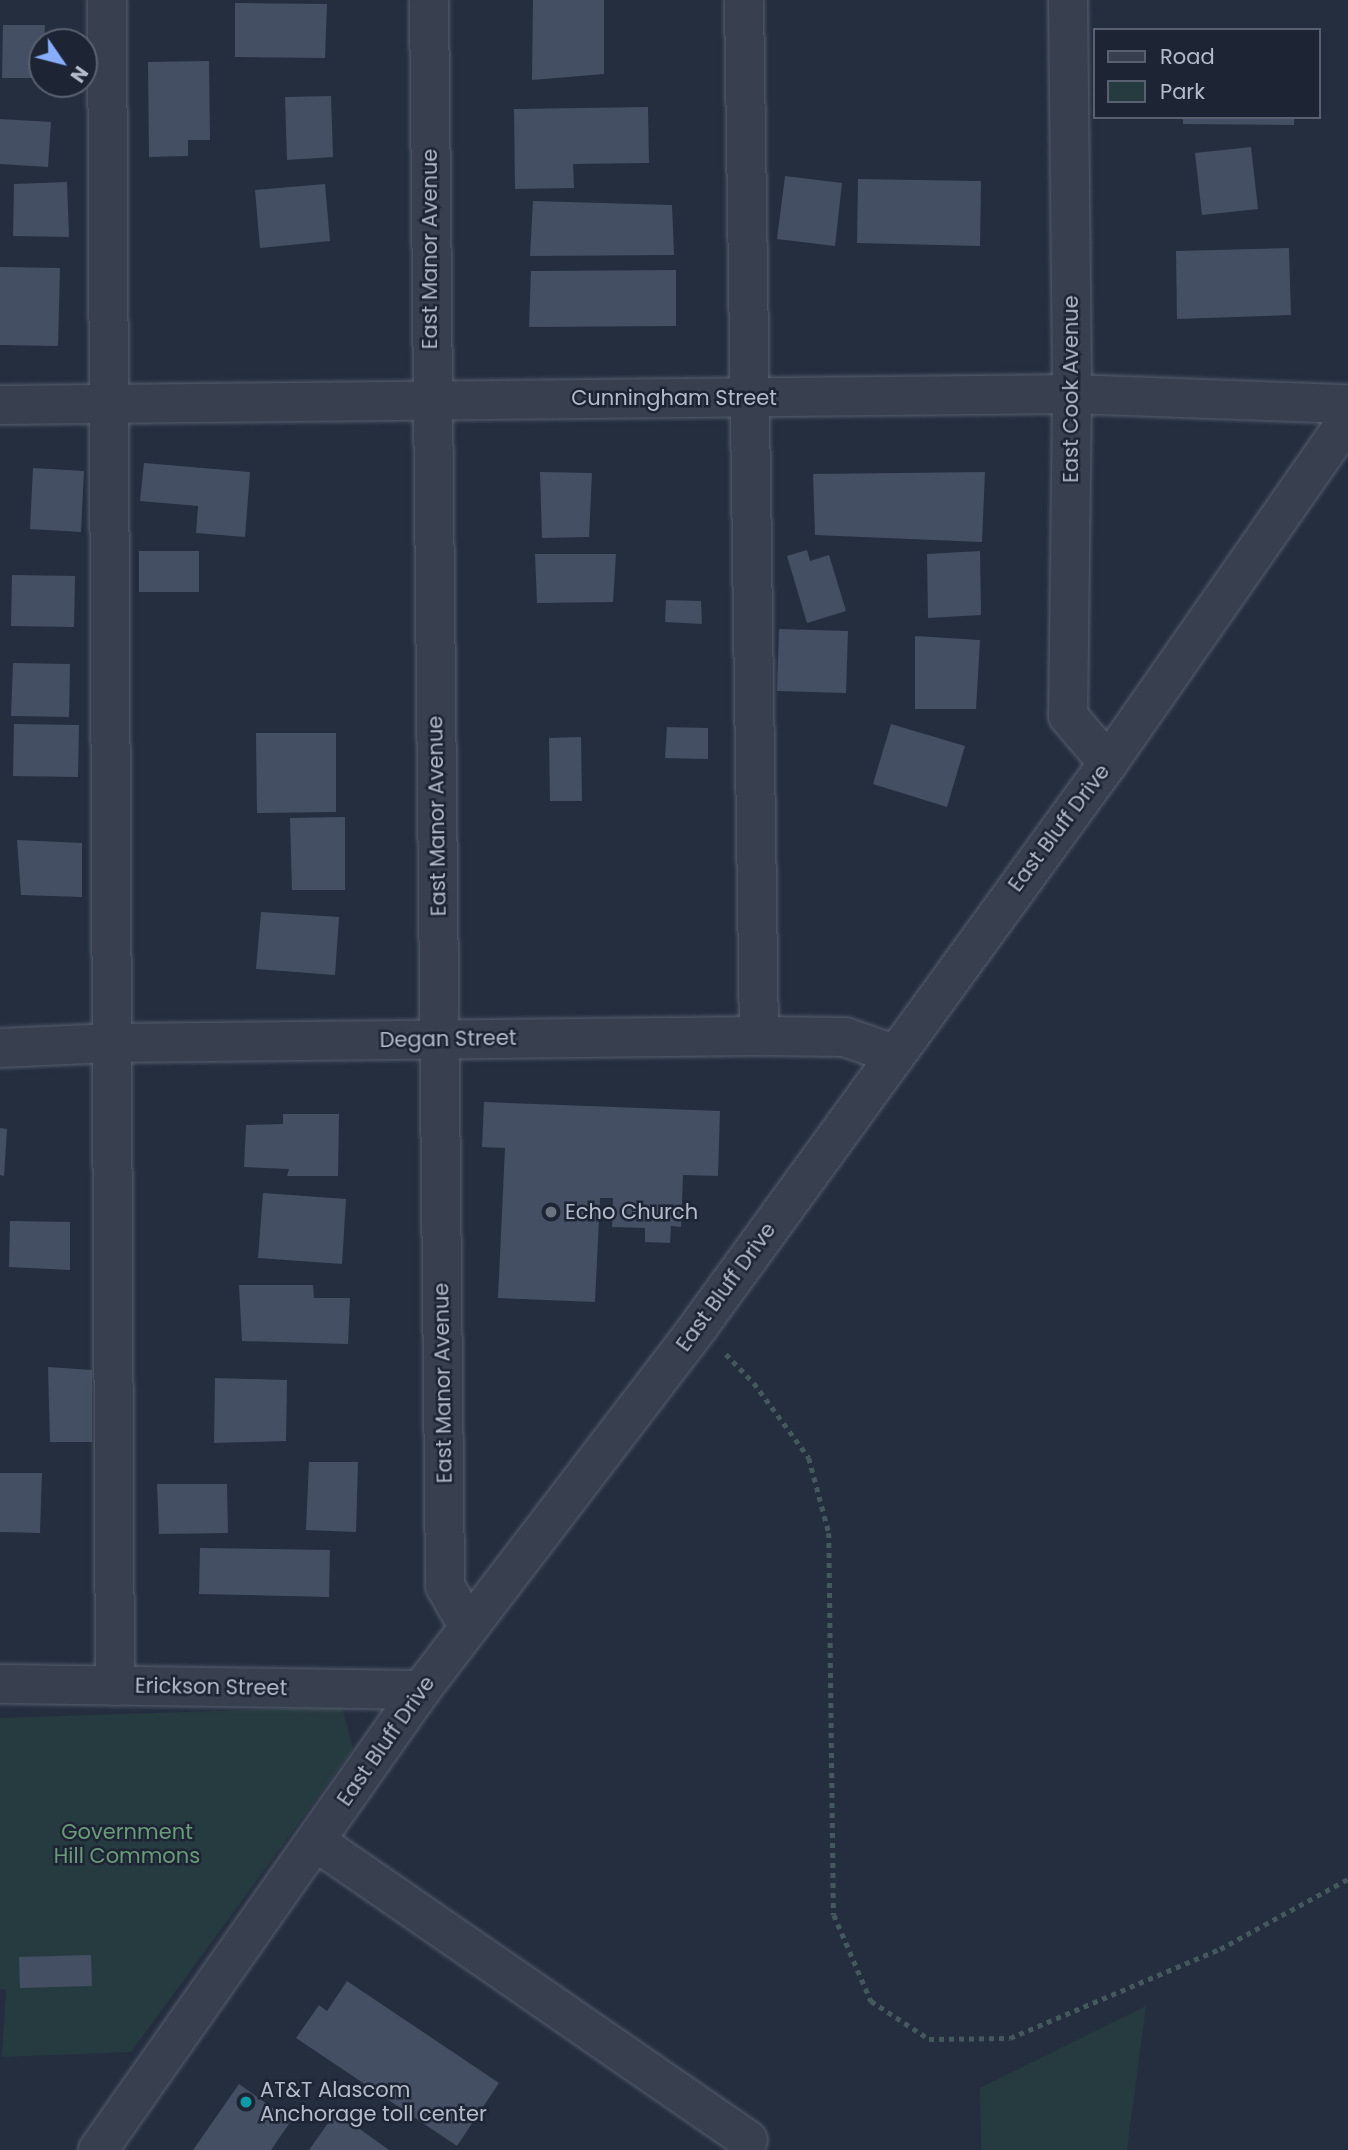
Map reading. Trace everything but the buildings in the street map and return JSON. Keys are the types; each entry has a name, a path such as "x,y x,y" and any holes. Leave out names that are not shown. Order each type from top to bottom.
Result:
{"street":[{"path":"107,0 115,1686"},
{"name":"East Manor Avenue","path":"429,0 445,1586 468,1626"},
{"path":"744,0 760,1036"},
{"name":"East Cook Avenue","path":"1068,0 1072,394 1068,716 1108,764"},
{"name":"Cunningham Street","path":"0,405 1072,394 1348,404"},
{"name":"East Bluff Drive","path":"98,2150 421,1690 699,1326 893,1054 1108,764 1348,419"},
{"name":"Degan Street","path":"0,1048 112,1043 760,1036 845,1037 893,1054"},
{"name":"Erickson Street","path":"0,1684 421,1690"},
{"path":"315,1841 748,2140"}],"path":[{"path":"699,1326 754,1383 808,1458 829,1533 834,1915 871,2001 929,2039 1010,2038 1220,1949 1348,1879"}],"green space":[{"name":"Government Hill Commons","path":"342,1707 353,1749 131,2052 2,2057 6,1990 0,1989 0,1718"},
{"path":"1146,2006 1127,2150 981,2150 980,2088"}],"place":[{"name":"Echo Church","path":"551,1212"},
{"name":"AT&T Alascom Anchorage toll center","path":"246,2102"}]}
